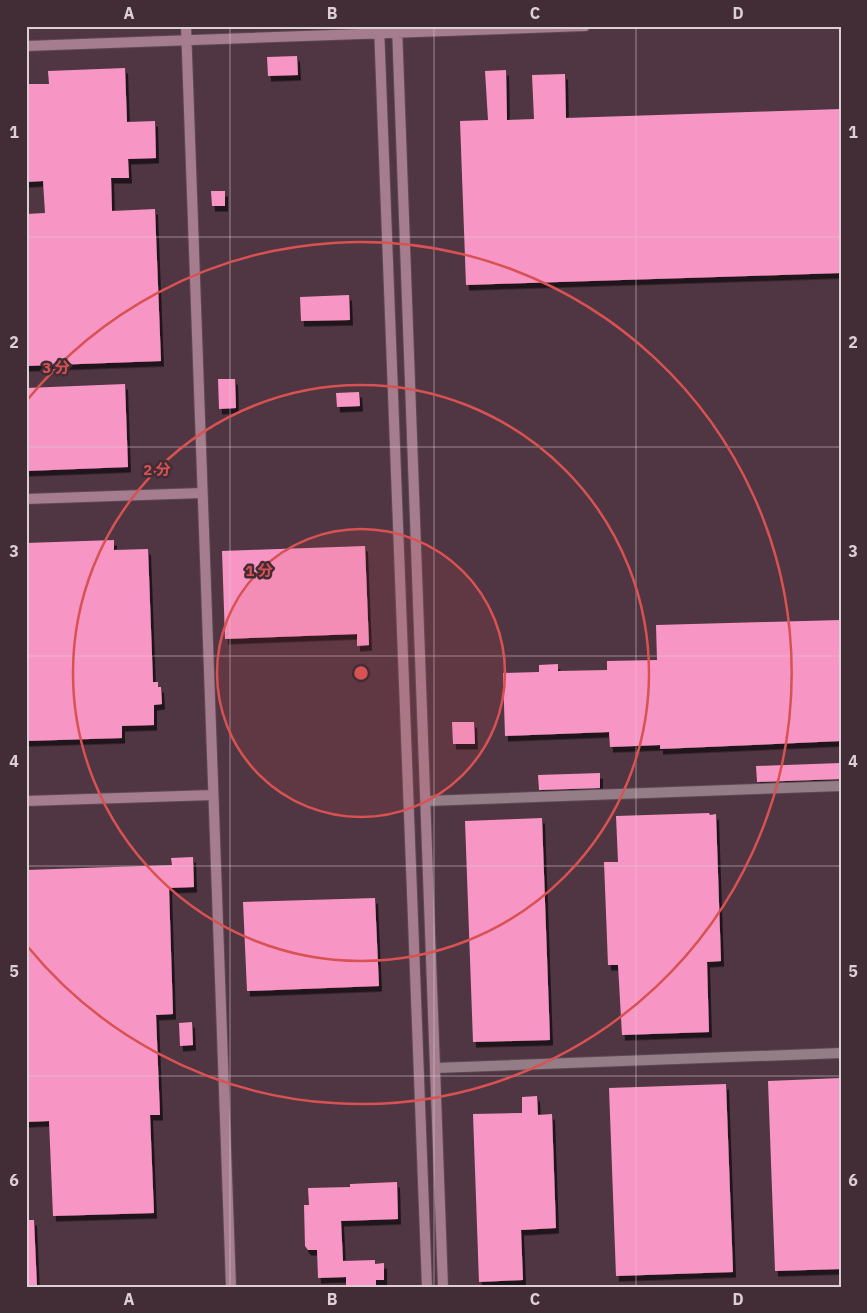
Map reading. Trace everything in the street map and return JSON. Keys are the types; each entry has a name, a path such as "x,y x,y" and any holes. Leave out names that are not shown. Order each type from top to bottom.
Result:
{"street":[{"path":"186,26 231,1287"},
{"path":"26,46 187,42 379,30 585,26"},
{"path":"379,30 427,1287"},
{"path":"397,30 443,1287"},
{"path":"26,499 202,493"},
{"path":"408,802 841,786"},
{"path":"26,801 213,795"},
{"path":"419,1068 841,1053"}],"shaded area":[{"path":"26,26 841,26 841,1287 26,1287"}],"building":[{"path":"297,56 298,75 268,76 267,57"},
{"path":"125,68 127,122 155,121 156,158 128,159 129,178 111,178 112,211 155,209 161,361 26,366 26,214 45,213 43,181 26,182 26,84 49,84 48,71"},
{"path":"506,70 507,120 534,119 532,75 565,74 566,118 841,109 841,273 466,285 460,121 488,120 485,71"},
{"path":"211,191 225,191 225,206 212,206"},
{"path":"349,295 350,320 301,321 300,297"},
{"path":"218,379 235,379 236,408 219,409"},
{"path":"125,384 128,467 26,471 26,388"},
{"path":"359,392 360,406 337,407 336,393"},
{"path":"114,540 114,550 148,549 153,682 158,682 158,687 161,687 162,704 154,705 154,725 122,726 122,738 26,741 26,543"},
{"path":"365,546 369,645 357,646 357,634 225,639 222,551"},
{"path":"841,620 841,741 660,749 660,745 610,747 609,732 505,736 503,673 539,672 539,665 558,664 558,671 607,670 607,661 657,660 656,625"},
{"path":"452,722 474,722 475,744 453,744"},
{"path":"841,763 841,779 757,782 756,766"},
{"path":"600,773 600,788 539,790 538,775"},
{"path":"709,813 710,815 716,814 721,961 707,962 709,1032 622,1035 618,965 608,965 604,862 618,862 616,816"},
{"path":"542,818 550,1040 473,1042 465,821"},
{"path":"193,857 194,887 169,888 173,1014 156,1015 160,1115 150,1115 154,1213 53,1216 49,1121 26,1122 26,870 172,865 171,858"},
{"path":"375,898 379,986 247,991 243,902"},
{"path":"192,1022 193,1045 180,1046 179,1023"},
{"path":"841,1078 841,1269 775,1271 768,1081"},
{"path":"726,1084 733,1272 616,1276 609,1088"},
{"path":"537,1096 538,1115 552,1114 556,1228 521,1230 523,1280 479,1282 473,1114 522,1113 522,1097"},
{"path":"397,1182 398,1219 341,1221 343,1261 375,1260 375,1264 384,1263 384,1280 376,1280 376,1285 346,1286 346,1277 318,1278 317,1250 308,1250 305,1246 304,1205 309,1205 308,1188 350,1187 350,1184"},
{"path":"26,1220 34,1220 37,1287 26,1287"}]}
